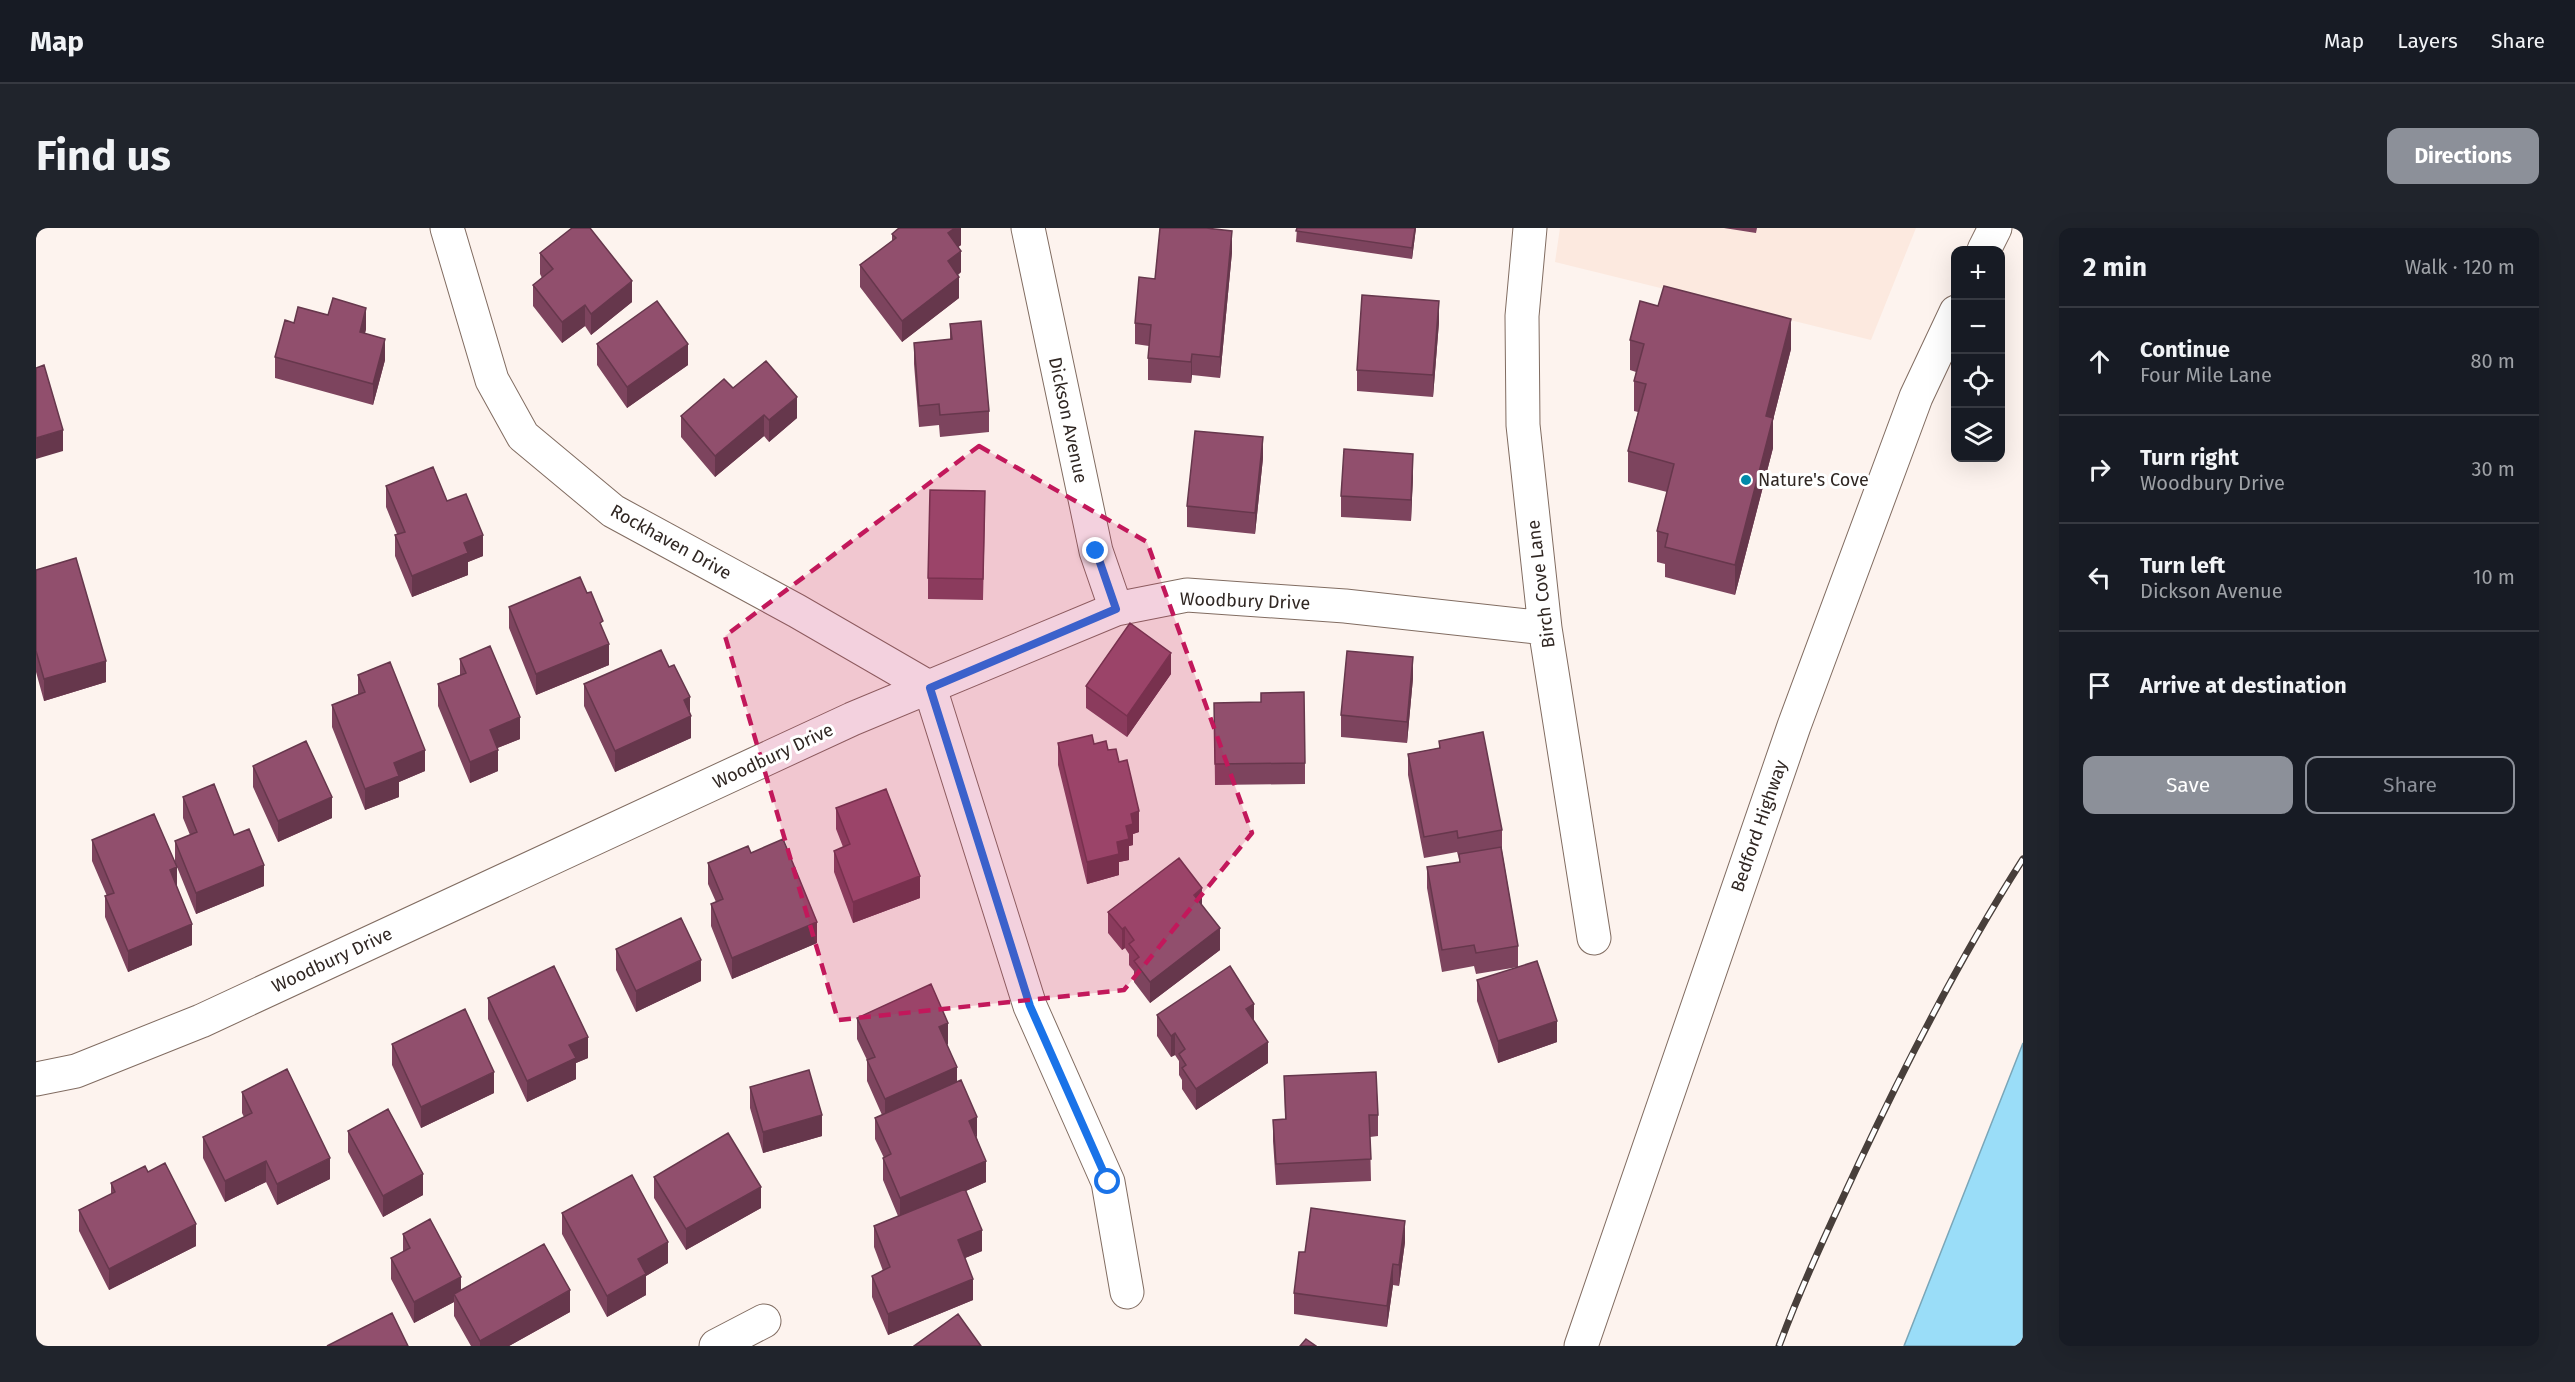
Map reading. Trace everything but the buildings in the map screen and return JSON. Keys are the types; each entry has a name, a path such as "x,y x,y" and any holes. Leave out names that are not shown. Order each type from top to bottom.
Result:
{"street":[{"name":"Rockhaven Drive","path":"447,228 492,380 523,436 613,511 797,611 930,688"},
{"name":"Dickson Avenue","path":"1028,228 1096,551 1116,609"},
{"name":"Birch Cove Lane","path":"1530,228 1522,316 1523,425 1545,628 1594,938"},
{"path":"1986,246 1995,228"},
{"name":"Bedford Highway","path":"1581,1346 1794,726 1916,397 1951,323"},
{"name":"Woodbury Drive","path":"36,1079 76,1071 201,1021 841,724 1116,609 1187,595 1345,606 1545,628"},
{"path":"930,688 1030,1006 1108,1182 1127,1292"},
{"path":"716,1346 764,1322"}],"highlighted area":[{"path":"979,446 1147,542 1252,833 1124,990 838,1020 725,636"}],"shaded area":[{"path":"1560,228 1916,228 1871,340 1555,262"}],"water":[{"path":"2023,1043 2023,1346 1904,1346"}],"railway":[{"path":"1779,1346 1817,1254 1897,1085 1957,970 2023,859"}],"place":[{"name":"Nature's Cove","path":"1746,480"}],"route":[{"path":"1096,551 1116,609 930,688 1030,1006 1108,1182"}]}
